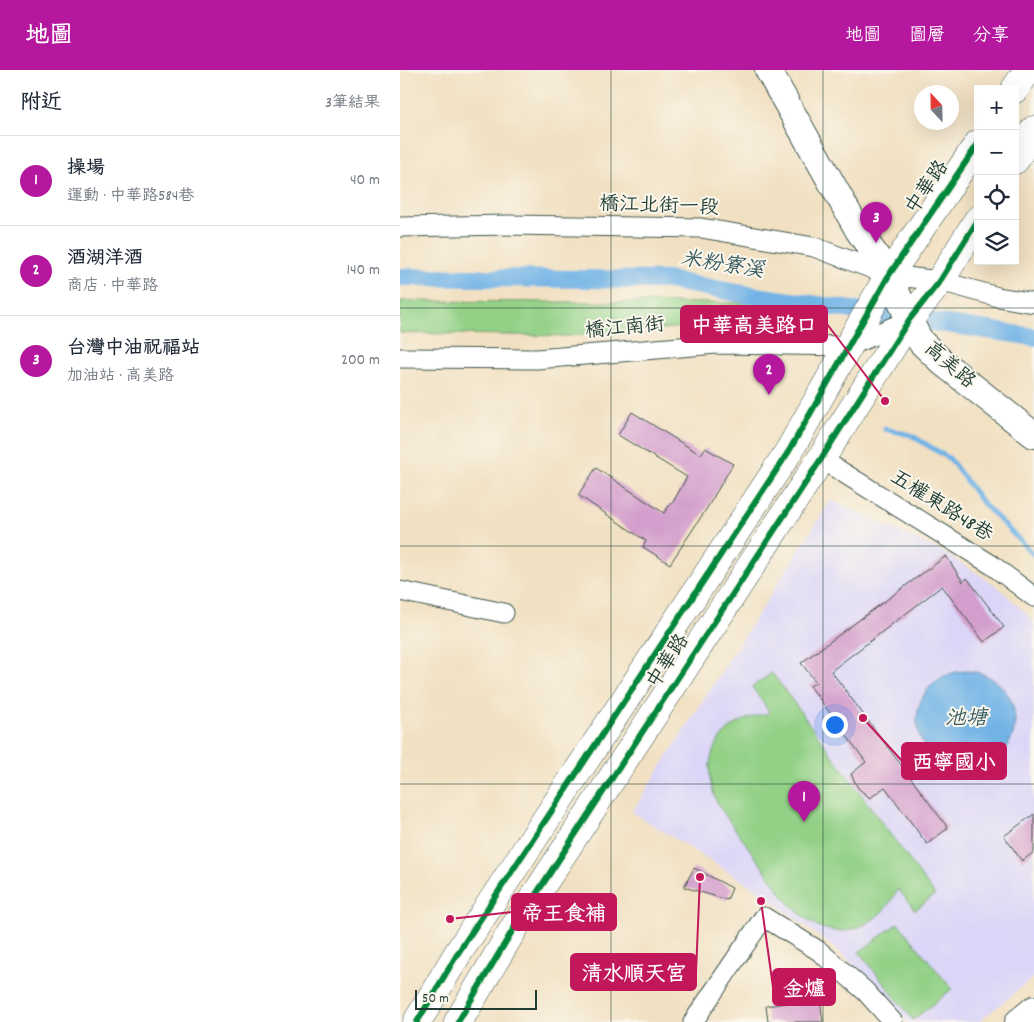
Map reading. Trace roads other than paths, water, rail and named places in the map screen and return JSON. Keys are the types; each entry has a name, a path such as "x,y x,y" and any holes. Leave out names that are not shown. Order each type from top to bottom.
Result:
{"main road":[{"path":"1018,85 1028,70"},
{"path":"1019,154 1034,130"},
{"name":"中華路","path":"417,1022 458,953 789,451 890,278 974,150"},
{"path":"940,281 974,226"},
{"name":"中華路","path":"458,1022 514,928 821,459 915,331 940,281"}],"street":[{"name":"高美路","path":"768,70 858,230 890,278 915,331 943,363 1034,435"},
{"name":"橋江北街一段","path":"400,227 510,225 701,228 814,247 890,278 940,281 998,297 1034,303"},
{"name":"橋江南街","path":"400,358 537,359 716,344 849,346 915,331"},
{"name":"五權東路48巷","path":"821,459 992,565 1034,597"},
{"path":"400,591 504,613"},
{"path":"692,1022 764,917 819,951 865,991 893,1022"},
{"path":"1018,1022 1034,1009"}],"water":[{"name":"池塘","path":"966,671 985,674 1001,685 1012,701 1015,720 1012,739 1001,755 985,766 966,769 947,766 931,755 920,739 917,720 920,701 931,685 947,674"}],"waterway":[{"name":"米粉寮溪","path":"400,277 668,280 737,293 1034,337"},
{"path":"885,429 911,435 950,459 981,501 1034,555"}],"place":[{"name":"台灣中油祝福站","path":"876,243"},
{"name":"酒湖洋酒","path":"769,395"},
{"name":"中華高美路口","path":"885,401"},
{"name":"西寧國小","path":"863,718"},
{"name":"操場","path":"804,822"},
{"name":"清水順天宮","path":"700,877"},
{"name":"金爐","path":"761,901"},
{"name":"帝王食補","path":"450,919"}]}
